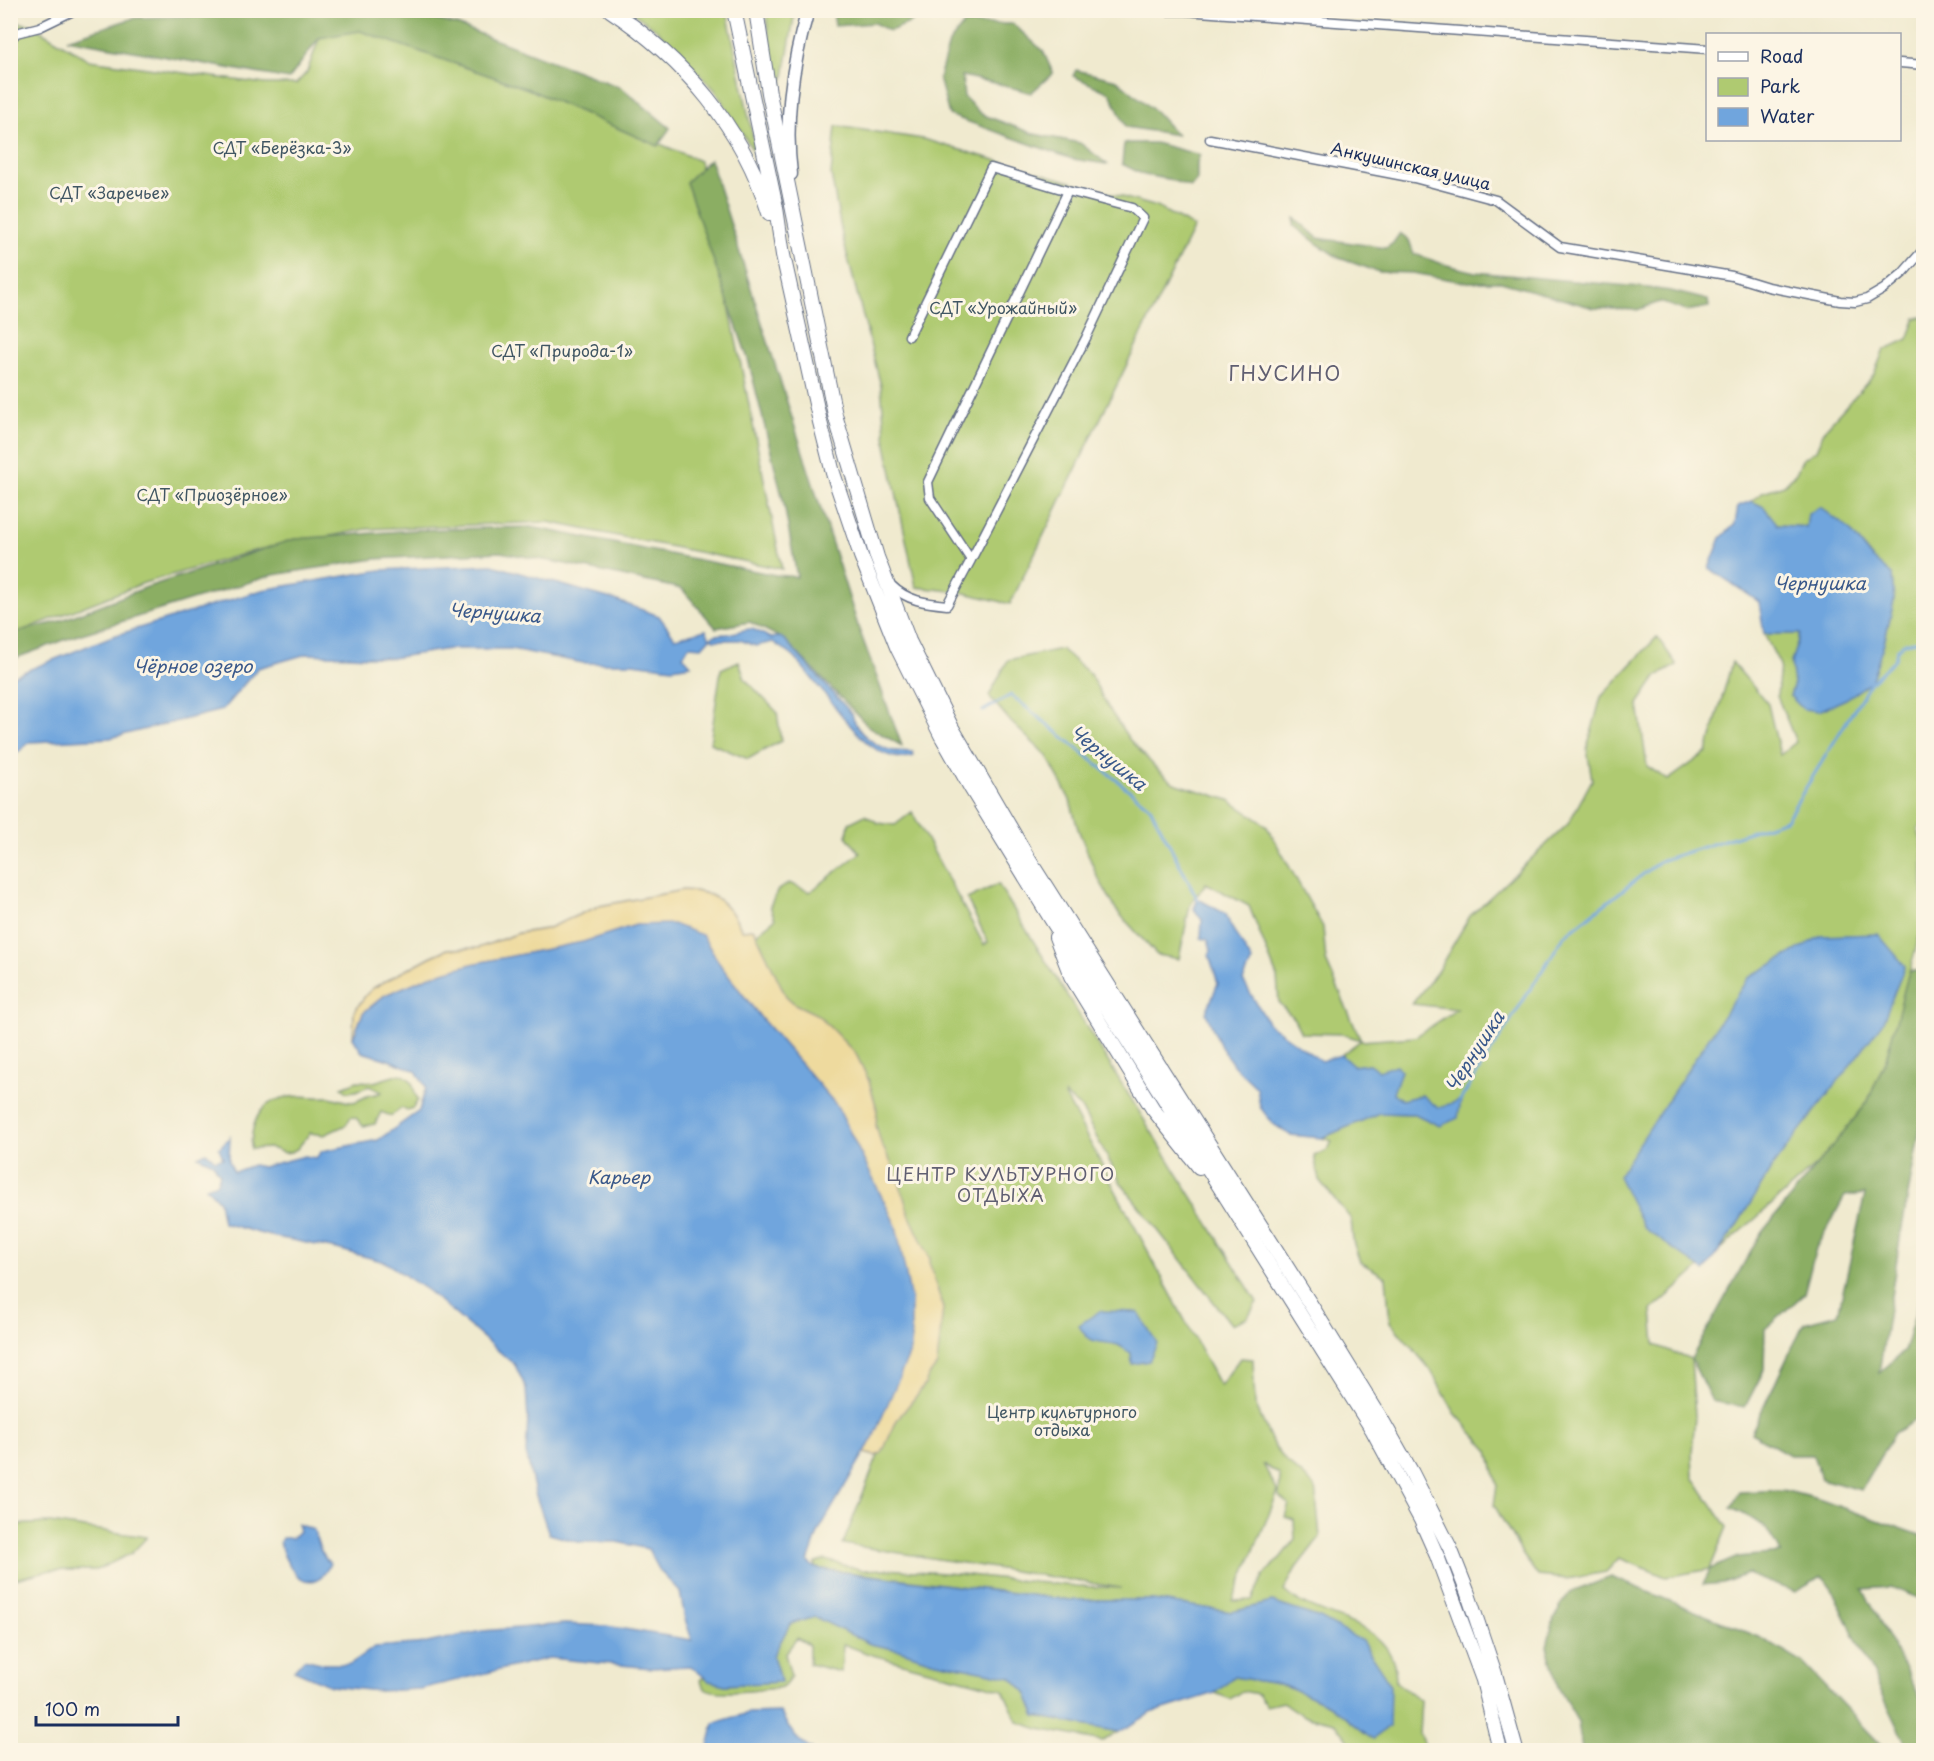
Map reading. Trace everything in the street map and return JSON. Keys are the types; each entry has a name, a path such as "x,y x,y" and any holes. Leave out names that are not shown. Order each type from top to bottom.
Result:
{"highway":[{"path":"610,10 651,39 672,58 694,80 724,120 745,155 762,192 783,255"},
{"path":"734,10 776,208 783,255 833,473 882,612 941,735 1040,900 1372,1429 1437,1556 1483,1680 1500,1750"},
{"path":"756,10 769,93 835,415 886,581 909,641 983,782 1060,909 1377,1412 1433,1512 1450,1548 1478,1623 1516,1750"}],"main road":[{"path":"801,250 788,130 792,78 808,10"}],"street":[{"path":"10,41 16,33 40,27 75,10"},
{"path":"973,10 1185,11 1706,49"},
{"path":"1901,63 1923,65"},
{"name":"Анкушинская улица","path":"1210,139 1424,180 1496,200 1560,247 1732,276 1768,287 1855,302 1884,289 1903,273 1923,249"},
{"path":"886,581 906,597 922,602 947,605 1086,338 1143,218 1132,208 991,168 909,336"},
{"path":"971,560 930,498 928,482 1068,191"}],"green space":[{"path":"833,10 917,11 912,22 890,31 874,23 835,26"},
{"path":"258,11 402,11 457,25 622,88 670,128 658,146 528,89 360,31 319,38 289,79 67,39 134,18 241,14"},
{"path":"329,11 483,68 700,161 782,569 548,522 367,529 253,551 144,583 11,635 11,21 31,25 89,60 265,84 296,84 307,72"},
{"path":"630,11 727,11 757,157 715,90 656,29"},
{"path":"766,11 795,11 778,113"},
{"path":"964,24 1013,24 1043,51 1053,73 1031,93 962,76 964,97 981,114 1034,134 1080,143 1107,164 1072,159 949,115 939,78 949,43"},
{"path":"1076,70 1117,80 1156,112 1177,135 1126,127 1110,93 1073,76"},
{"name":"СДТ «Урожайный»","path":"836,126 923,139 1157,207 1194,227 1010,604 960,592 916,587 886,445 881,386 842,235 831,174"},
{"path":"1124,143 1155,143 1200,155 1197,162 1197,180 1191,187 1168,179 1144,175 1122,164"},
{"path":"710,159 859,629 902,746 869,727 785,640 750,622 716,628 682,589 500,552 375,559 273,575 75,636 11,660 11,633 57,622 147,587 294,539 415,530 531,527 776,575 797,577 784,504 748,359 686,182"},
{"path":"1295,218 1318,238 1386,248 1400,233 1409,240 1414,254 1475,272 1671,291 1708,300 1709,307 1686,311 1660,302 1637,310 1594,308 1501,282 1464,282 1413,273 1379,272 1339,258 1294,226"},
{"path":"1923,317 1924,822 1918,829 1923,849 1923,922 1886,1059 1867,1103 1823,1159 1652,1310 1655,1345 1691,1359 1695,1416 1693,1477 1727,1527 1710,1569 1666,1577 1619,1558 1606,1572 1568,1579 1538,1576 1523,1555 1494,1505 1497,1485 1489,1451 1455,1413 1430,1369 1390,1322 1386,1277 1360,1262 1353,1241 1351,1219 1319,1180 1314,1156 1328,1150 1332,1141 1322,1138 1380,1113 1415,1114 1440,1126 1461,1100 1438,1108 1422,1095 1402,1100 1392,1093 1401,1071 1379,1071 1369,1064 1353,1066 1341,1055 1361,1040 1415,1037 1457,1009 1412,1004 1437,972 1470,916 1568,824 1592,780 1587,748 1601,697 1657,637 1677,665 1657,676 1638,704 1647,766 1668,780 1707,752 1732,662 1768,704 1780,755 1796,742 1777,696 1780,665 1764,634 1800,634 1791,662 1794,684 1790,696 1884,643 1894,601 1892,575 1873,559 1849,529 1777,525 1764,507 1751,501 1763,492 1784,485 1796,473 1802,460 1816,450 1825,429 1873,376 1884,350 1908,339 1916,318"},
{"path":"1061,649 1090,674 1129,739 1159,771 1174,783 1229,800 1266,825 1323,927 1326,961 1360,1040 1342,1034 1301,1033 1294,1019 1279,1003 1277,977 1249,906 1206,883 1190,905 1179,959 1157,955 1117,911 1097,876 1078,829 1070,800 1047,756 1011,722 989,696 1008,660"},
{"path":"739,661 745,679 777,712 781,741 748,759 710,743 721,669"},
{"name":"Центр культурного отдыха","path":"912,812 984,945 988,942 967,899 998,884 1257,1302 1247,1318 1231,1324 1121,1183 1081,1108 1064,1094 1220,1386 1240,1358 1253,1359 1255,1404 1274,1446 1285,1460 1315,1486 1320,1537 1296,1568 1284,1591 1300,1602 1355,1624 1371,1633 1384,1645 1393,1661 1396,1682 1421,1701 1419,1733 1426,1750 1356,1750 1335,1723 1304,1716 1283,1702 1266,1706 1258,1694 1242,1691 1230,1699 1215,1693 1234,1677 1285,1685 1331,1706 1373,1739 1320,1618 1272,1602 1232,1612 1153,1600 1070,1600 815,1568 815,1563 825,1560 863,1570 885,1569 959,1574 1074,1586 1121,1588 843,1544 934,1324 745,943 775,919 770,906 778,890 789,883 810,892 860,853 847,837 849,823 865,815 878,823 895,825","holes":["1263,1464 1280,1475 1279,1496 1289,1504 1285,1517 1294,1520 1295,1539 1263,1576 1252,1600 1233,1601 1278,1492"]},
{"path":"1909,971 1923,971 1923,1113 1879,1373 1904,1351 1923,1287 1923,1420 1922,1416 1894,1433 1861,1490 1821,1479 1813,1455 1790,1455 1751,1433 1804,1323 1838,1314 1865,1194 1845,1196 1816,1248 1804,1294 1765,1329 1764,1370 1745,1407 1712,1401 1691,1359 1759,1236 1867,1103 1886,1059"},
{"path":"400,1074 409,1079 413,1085 418,1100 413,1108 406,1110 401,1108 391,1116 381,1112 375,1124 363,1126 356,1118 351,1117 346,1125 324,1135 310,1133 297,1149 291,1152 284,1153 271,1148 251,1149 255,1121 260,1112 277,1100 300,1096 329,1097 356,1102 382,1092 369,1086 347,1092 342,1087 357,1081 374,1082"},
{"path":"1783,1490 1818,1499 1923,1536 1923,1600 1891,1587 1863,1589 1923,1703 1923,1750 1910,1750 1830,1585 1822,1577 1795,1592 1747,1574 1723,1583 1703,1585 1710,1569 1738,1557 1781,1553 1772,1537 1761,1525 1731,1508 1740,1492"},
{"path":"50,1523 147,1537 132,1553 97,1570 51,1570 11,1580 11,1525"},
{"path":"1611,1577 1759,1637 1803,1663 1886,1750 1582,1750 1578,1722 1558,1687 1547,1646 1554,1618 1569,1593"},
{"path":"815,1617 870,1644 899,1650 932,1661 1011,1677 1026,1692 1036,1716 1119,1732 1103,1741 1039,1729 1018,1722 1003,1690 869,1654 843,1644 841,1672 809,1664 809,1645 797,1638 785,1654 791,1676 783,1687 720,1692 705,1688 700,1680 702,1678 725,1685 781,1681 773,1656 790,1624"}],"sand":[{"path":"683,890 712,896 726,905 742,930 754,929 786,996 795,1004 818,1015 856,1054 869,1081 877,1109 876,1126 881,1143 897,1175 909,1214 930,1259 943,1308 937,1365 925,1385 897,1420 882,1453 875,1456 864,1453 873,1438 901,1254 896,1226 837,1106 761,1018 721,966 702,935 636,925 583,942 472,964 433,975 385,995 363,1013 353,1038 354,1012 365,996 373,988 430,957 448,949 478,948 519,933 546,929 599,906"}],"water":[{"name":"Чернушка","path":"1751,501 1764,507 1778,525 1806,527 1808,514 1820,507 1849,529 1870,556 1892,575 1894,601 1884,643 1871,682 1846,699 1819,711 1803,709 1790,696 1794,684 1791,662 1800,634 1764,634 1759,602 1709,568 1721,538 1735,524 1738,506"},
{"name":"Чёрное озеро","path":"492,565 615,600 659,616 675,638 706,630 710,638 702,647 689,646 683,656 691,665 673,668 632,663 583,663 511,649 449,649 392,658 307,654 258,668 222,710 110,738 30,742 11,758 11,677 110,637 262,590 380,570"},
{"path":"749,629 770,638 780,637 852,714 862,733 874,743 887,749 913,752 914,756 900,758 875,749 854,730 796,659 773,642 756,646 740,640 710,638"},
{"path":"1198,899 1226,914 1230,925 1252,961 1243,981 1269,1024 1321,1061 1341,1055 1353,1066 1369,1064 1379,1071 1396,1065 1401,1071 1393,1093 1402,1100 1422,1095 1438,1108 1461,1100 1458,1118 1440,1126 1415,1114 1380,1113 1322,1138 1290,1135 1272,1123 1260,1107 1257,1088 1234,1066 1221,1047 1206,1013 1218,983 1209,955 1211,950 1208,940 1201,938 1202,920 1194,909"},
{"name":"Карьер","path":"673,924 702,935 721,966 761,1018 837,1106 896,1226 911,1300 911,1350 873,1438 819,1530 808,1562 815,1568 827,1570 1070,1600 1153,1600 1232,1612 1272,1602 1320,1618 1362,1641 1390,1684 1389,1727 1373,1739 1331,1706 1285,1685 1234,1677 1215,1693 1151,1713 1119,1732 1036,1716 1026,1692 1011,1677 932,1661 899,1650 870,1644 815,1617 790,1624 773,1656 781,1682 725,1685 709,1681 691,1666 651,1668 549,1658 420,1689 378,1691 331,1686 294,1670 304,1659 325,1664 350,1664 375,1647 427,1643 482,1631 564,1624 606,1626 692,1640 680,1592 660,1571 648,1549 617,1542 578,1542 549,1534 535,1493 526,1453 528,1419 526,1388 515,1365 428,1291 385,1262 223,1223 219,1201 206,1187 217,1183 220,1174 213,1163 198,1156 206,1152 215,1160 223,1158 219,1148 230,1137 229,1161 234,1172 253,1165 262,1167 305,1156 316,1158 322,1151 378,1140 419,1111 426,1087 416,1071 362,1052 353,1038 363,1013 385,995 433,975 472,964 583,942 636,925"},
{"path":"1878,934 1905,966 1882,1024 1775,1163 1734,1230 1704,1271 1644,1228 1618,1176 1748,978 1821,936"},
{"path":"1100,1311 1138,1312 1157,1343 1149,1361 1132,1364 1131,1353 1118,1345 1091,1339 1083,1332 1079,1325"},
{"path":"297,1524 314,1530 322,1553 330,1563 324,1574 315,1580 308,1581 296,1575 287,1562 280,1542 282,1538 292,1538 299,1531"},
{"path":"780,1712 797,1739 813,1750 707,1750 714,1723 748,1713"}],"waterway":[{"name":"Чернушка","path":"1459,1102 1564,936 1660,861 1786,820 1871,682 1895,659 1897,650 1904,643 1924,640"},
{"name":"Чернушка","path":"983,711 1011,695 1150,807 1198,900"}],"district":[{"name":"ГНУСИНО","path":"1285,373"},
{"name":"ЦЕНТР КУЛЬТУРНОГО ОТДЫХА","path":"1001,1183"}],"park label":[{"name":"СДТ «Берёзка-3»","path":"282,147"},
{"name":"СДТ «Заречье»","path":"109,192"},
{"name":"СДТ «Природа-1»","path":"562,350"},
{"name":"СДТ «Приозёрное»","path":"212,494"}]}
